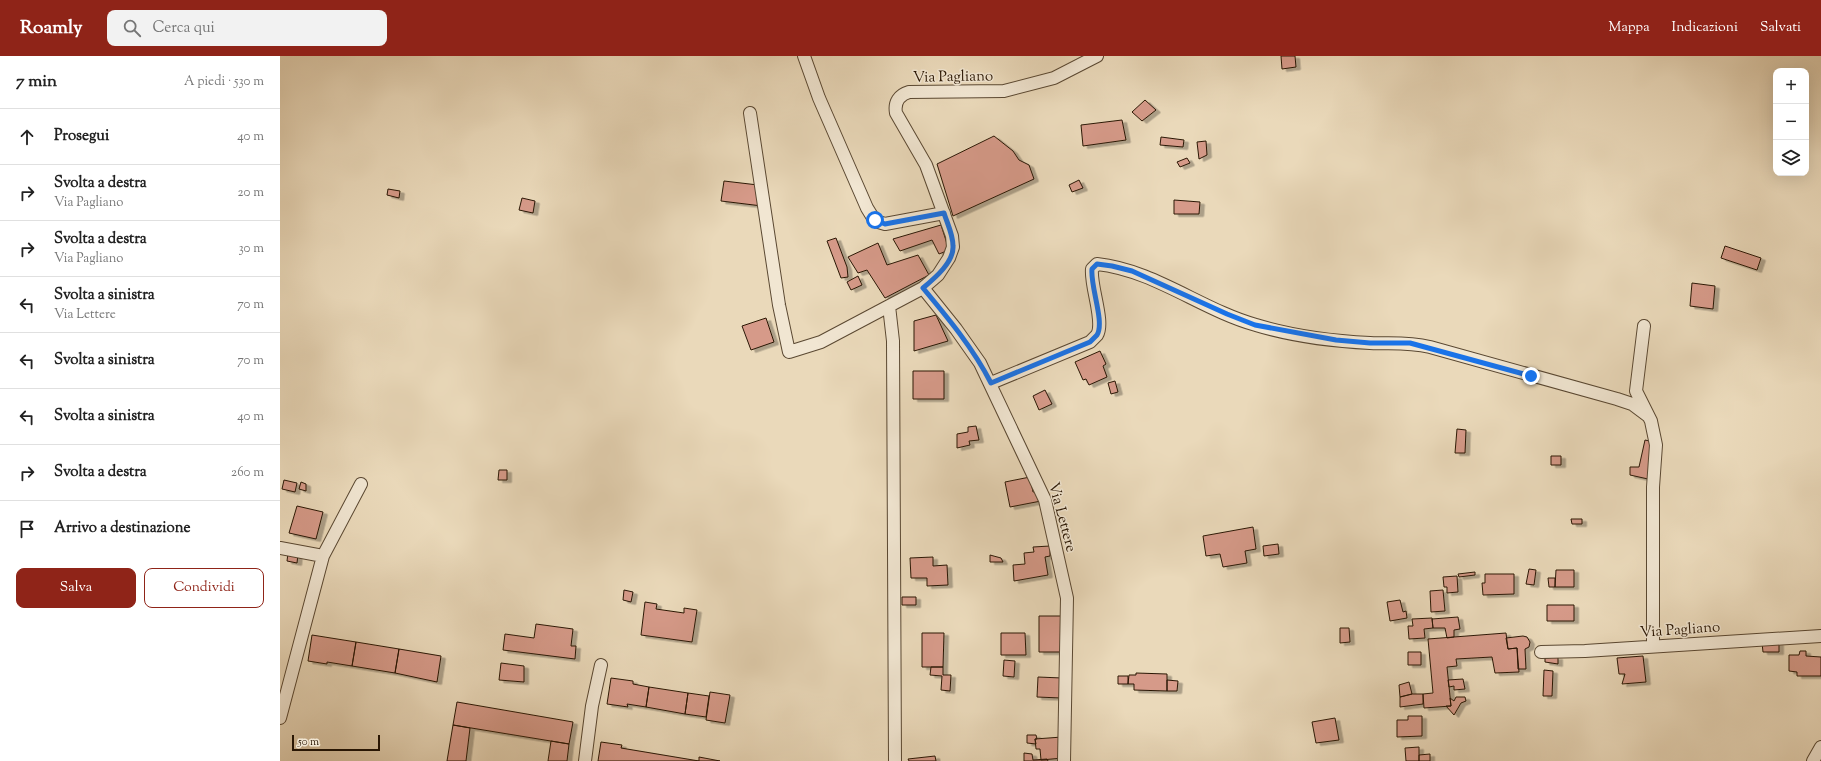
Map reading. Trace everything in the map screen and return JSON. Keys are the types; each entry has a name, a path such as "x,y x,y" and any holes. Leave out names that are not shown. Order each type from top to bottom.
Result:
{"street":[{"path":"804,56 819,98 867,208 875,220 885,224 944,213"},
{"name":"Via Pagliano","path":"750,113 778,305 789,352 821,342 923,288 938,275 949,258 953,247 952,236 944,213 926,165 896,113 895,103 901,96 910,92 1004,91 1054,78 1097,56"},
{"path":"991,383 1090,342 1098,334 1100,323 1091,277 1092,269 1097,264 1132,271 1255,325 1336,340 1370,343 1410,343 1430,347 1617,399 1632,404 1648,416"},
{"name":"Via Lettere","path":"923,288 956,329 980,363 991,383 1045,500 1067,598 1064,761"},
{"path":"889,306 893,341 895,761"},
{"path":"1644,326 1636,391 1651,421 1656,445 1653,488 1653,646"},
{"path":"280,718 323,556 361,484"},
{"path":"280,548 323,556"},
{"name":"Via Pagliano","path":"1541,652 1585,651 1821,636"},
{"path":"585,761 592,706 602,665"},
{"path":"1813,761 1821,747"}],"building":[{"path":"1281,56 1295,56 1296,67 1282,69"},
{"path":"1145,100 1156,110 1142,121 1132,112"},
{"path":"1122,120 1126,140 1083,146 1081,125"},
{"path":"994,136 1013,151 1019,160 1029,165 1034,179 953,216 937,164"},
{"path":"1161,137 1184,140 1183,147 1160,145"},
{"path":"1206,141 1207,155 1199,159 1197,142"},
{"path":"1187,158 1190,163 1180,167 1177,162"},
{"path":"1079,180 1083,188 1072,192 1069,185"},
{"path":"724,181 758,185 762,206 721,201"},
{"path":"388,189 400,191 399,198 387,195"},
{"path":"522,198 535,201 533,213 519,210"},
{"path":"1174,200 1200,202 1199,214 1174,214"},
{"path":"941,225 949,250 939,254 932,240 900,251 893,239"},
{"path":"836,238 847,267 848,277 841,278 827,241"},
{"path":"878,243 887,265 918,255 929,275 885,298 867,270 858,273 848,257"},
{"path":"1725,246 1761,258 1757,270 1721,258"},
{"path":"858,276 862,285 851,290 847,282"},
{"path":"1692,283 1715,286 1713,309 1690,306"},
{"path":"936,315 948,341 914,351 914,321"},
{"path":"766,318 774,342 751,350 742,326"},
{"path":"1100,351 1106,364 1103,366 1107,377 1089,385 1086,379 1083,380 1075,362"},
{"path":"913,371 944,371 944,399 913,399"},
{"path":"1115,381 1118,392 1111,394 1108,383"},
{"path":"1045,390 1052,404 1039,410 1033,396"},
{"path":"976,426 979,440 969,441 970,445 957,448 957,434 968,432 968,427"},
{"path":"1457,429 1466,430 1465,453 1455,453"},
{"path":"1645,440 1654,442 1648,479 1630,475 1630,467 1639,467"},
{"path":"1551,456 1561,456 1561,465 1551,465"},
{"path":"499,470 507,470 507,480 498,480"},
{"path":"1030,477 1033,492 1039,491 1041,501 1010,507 1005,482"},
{"path":"284,480 297,483 295,492 282,489"},
{"path":"301,482 306,484 306,491 299,489"},
{"path":"297,506 323,512 316,539 289,533"},
{"path":"1571,519 1582,519 1582,524 1572,524"},
{"path":"1253,527 1256,549 1245,551 1247,563 1223,567 1220,554 1206,556 1203,536"},
{"path":"1278,544 1279,554 1264,556 1263,546"},
{"path":"1050,546 1050,556 1045,557 1048,575 1014,581 1013,565 1025,564 1024,553 1034,552 1033,547"},
{"path":"288,553 298,554 297,563 287,561"},
{"path":"990,555 1001,558 1003,562 990,562"},
{"path":"933,557 933,566 947,565 948,585 927,586 927,578 911,578 910,558"},
{"path":"1529,569 1536,570 1534,585 1526,584"},
{"path":"1556,570 1574,570 1574,587 1555,587"},
{"path":"1475,572 1475,575 1459,577 1458,574"},
{"path":"1485,574 1514,574 1514,594 1483,595 1482,583 1485,583"},
{"path":"1457,576 1458,592 1447,593 1447,587 1444,587 1443,577"},
{"path":"1548,578 1555,578 1555,587 1549,587"},
{"path":"624,590 633,592 631,602 623,600"},
{"path":"1443,590 1445,611 1431,612 1430,591"},
{"path":"902,597 916,597 916,605 902,605"},
{"path":"1400,600 1403,612 1406,611 1407,618 1390,621 1387,602"},
{"path":"645,602 657,604 656,609 684,613 684,608 697,610 692,642 641,635"},
{"path":"1547,605 1574,605 1574,621 1547,621"},
{"path":"1039,616 1061,616 1061,652 1039,652"},
{"path":"1458,617 1460,629 1454,630 1454,637 1447,638 1445,628 1433,628 1432,619"},
{"path":"1432,618 1433,628 1424,629 1425,638 1409,639 1408,626 1413,626 1412,619"},
{"path":"536,624 573,629 571,646 576,646 575,659 503,650 505,634 534,638"},
{"path":"1340,628 1349,628 1350,642 1340,643"},
{"path":"922,633 944,633 943,667 922,667"},
{"path":"1001,633 1025,633 1026,655 1001,655"},
{"path":"1506,633 1508,649 1517,648 1519,672 1495,673 1492,657 1456,659 1457,666 1447,667 1451,706 1424,708 1423,694 1433,693 1428,639"},
{"path":"312,635 356,642 352,666 308,661"},
{"path":"1527,637 1530,642 1529,647 1525,649 1526,669 1518,669 1517,648 1508,649 1506,638"},
{"path":"356,642 399,649 395,673 352,666"},
{"path":"1762,643 1779,643 1779,652 1763,652"},
{"path":"399,649 441,656 437,682 395,673"},
{"path":"1800,651 1806,651 1806,656 1821,657 1821,676 1797,676 1797,672 1789,671 1789,655 1799,655"},
{"path":"1408,652 1421,652 1421,665 1408,665"},
{"path":"1643,656 1646,682 1622,684 1625,674 1619,674 1617,658"},
{"path":"1558,657 1558,664 1545,662 1545,658"},
{"path":"1004,660 1015,661 1014,677 1003,676"},
{"path":"501,663 524,666 524,682 499,680"},
{"path":"931,667 943,667 943,675 951,675 950,691 941,690 942,676 930,675"},
{"path":"1544,670 1553,671 1552,696 1543,696"},
{"path":"1136,673 1167,674 1167,691 1134,690 1134,684 1128,684 1129,675 1136,675"},
{"path":"1118,676 1128,676 1128,684 1118,684"},
{"path":"1038,677 1062,678 1061,698 1037,697"},
{"path":"611,678 633,681 633,684 649,687 646,707 627,704 628,707 607,704"},
{"path":"1463,679 1465,689 1454,690 1454,686 1449,687 1448,680"},
{"path":"1167,680 1178,681 1177,691 1167,691"},
{"path":"1409,682 1412,694 1400,697 1399,685"},
{"path":"649,687 688,693 685,714 646,707"},
{"path":"710,692 730,695 725,723 706,720"},
{"path":"688,693 709,696 706,717 685,714"},
{"path":"1412,694 1423,694 1423,704 1400,707 1400,697"},
{"path":"1456,697 1465,697 1466,701 1461,703 1454,715 1446,706 1451,706 1450,698 1454,701"},
{"path":"457,702 573,722 569,744 453,725"},
{"path":"1408,716 1422,716 1422,736 1397,737 1397,720 1408,720"},
{"path":"1335,718 1339,740 1316,743 1312,722"},
{"path":"453,725 470,728 466,761 447,761"},
{"path":"1027,735 1036,735 1036,744 1027,743"},
{"path":"1062,737 1063,758 1041,760 1040,749 1036,749 1035,739"},
{"path":"551,741 569,744 567,761 548,761"},
{"path":"601,742 622,745 621,748 699,761 598,761"},
{"path":"1419,747 1419,761 1406,761 1405,748"},
{"path":"1024,753 1032,754 1033,760 1047,759 1048,761 1024,761"},
{"path":"1430,754 1430,761 1419,761 1419,755"},
{"path":"935,756 936,761 909,761 908,759"},
{"path":"699,757 720,761 699,761"}],"route":[{"path":"875,220 885,224 944,213 952,236 953,247 949,258 938,275 923,288 956,329 980,363 991,383 1090,342 1098,334 1100,323 1091,277 1092,269 1097,264 1132,271 1255,325 1336,340 1370,343 1410,343 1430,347 1531,376"}]}
